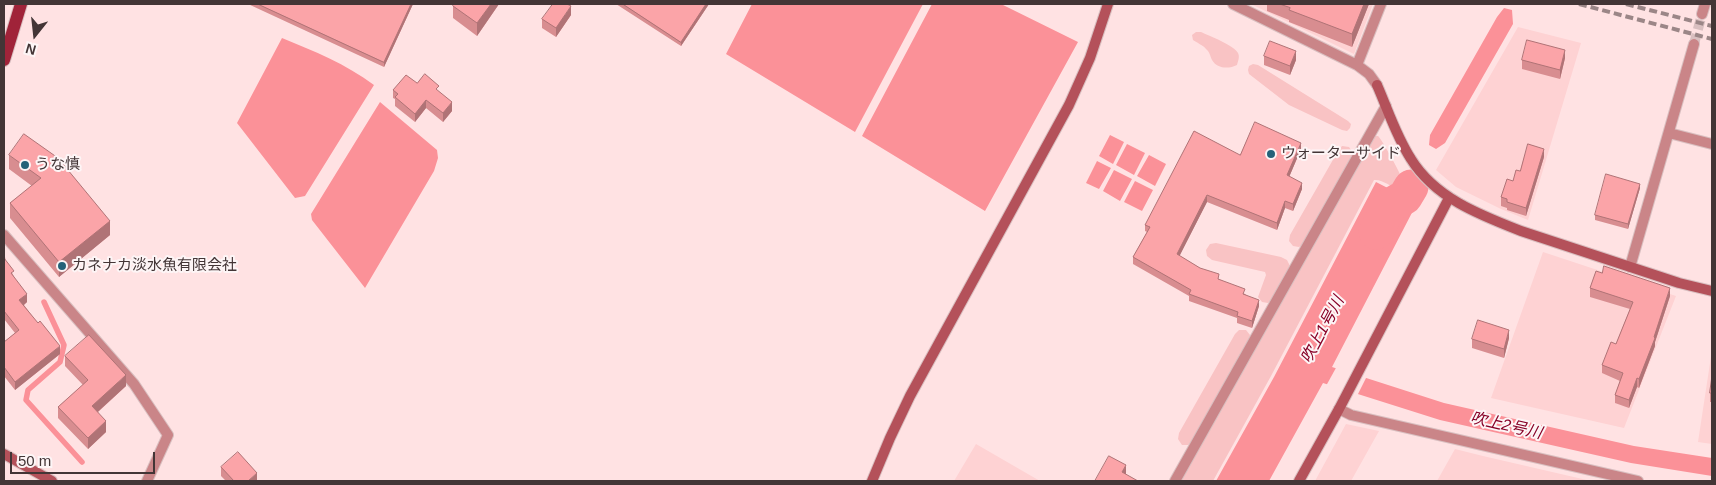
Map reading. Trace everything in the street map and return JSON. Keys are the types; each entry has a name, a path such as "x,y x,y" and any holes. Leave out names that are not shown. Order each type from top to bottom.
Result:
{"main road":[{"path":"4,60 21,4"}],"street":[{"path":"872,481 910,396 1069,105 1090,58 1108,4"},
{"path":"1233,4 1357,65 1369,74 1377,85 1411,160 1433,186 1449,198 1511,227 1686,285 1712,291"},
{"path":"1357,65 1381,4"},
{"path":"1702,14 1705,4"},
{"path":"1630,267 1694,44"},
{"path":"1175,481 1386,106"},
{"path":"1669,133 1712,144"},
{"path":"1299,481 1339,409 1449,198"},
{"path":"4,235 134,384 168,435 147,481"},
{"path":"1339,409 1350,415 1638,481"},
{"path":"4,454 52,481"}],"shaded area":[{"path":"1251,4 1373,4 1354,54"},
{"path":"1518,27 1581,43 1528,220 1456,187 1436,170"},
{"path":"1196,32 1201,32 1215,38 1236,50 1239,56 1237,65 1223,67 1214,63 1207,50 1193,40 1192,35"},
{"path":"1253,64 1258,65 1348,121 1351,124 1350,128 1347,131 1342,130 1289,105 1249,74 1249,66"},
{"path":"1375,136 1380,138 1395,164 1402,179 1402,187 1399,189 1374,180 1271,376 1213,481 1180,481"},
{"path":"1342,146 1349,147 1353,153 1352,158 1304,244 1299,247 1293,246 1289,241 1290,235"},
{"path":"1216,243 1281,257 1287,260 1290,266 1272,300 1268,303 1262,302 1258,297 1266,275 1265,272 1212,260 1207,256 1206,250 1210,244"},
{"path":"1543,252 1676,296 1624,428 1491,398"},
{"path":"1239,330 1246,330 1250,335 1249,341 1192,442 1188,445 1182,445 1178,439 1179,433"},
{"path":"1712,350 1712,444 1698,442"},
{"path":"1346,424 1379,431 1351,481 1315,481"},
{"path":"976,444 1040,481 954,481"},
{"path":"1455,449 1483,456 1591,481 1437,481"}],"water":[{"path":"752,4 923,4 855,132 726,54"},
{"path":"932,4 1001,4 1078,42 985,211 862,136"},
{"path":"1504,8 1512,10 1513,24 1445,143 1436,149 1429,145 1430,135 1497,17"},
{"path":"282,38 341,64 374,85 305,196 295,198 237,123"},
{"path":"380,102 437,150 438,158 434,171 365,288 312,220 311,214"},
{"path":"1110,135 1124,142 1113,164 1099,156"},
{"path":"1127,144 1145,153 1134,175 1116,165"},
{"path":"1149,155 1166,164 1155,186 1137,176"},
{"path":"1097,161 1111,168 1099,189 1086,183"},
{"path":"1114,170 1132,179 1120,201 1103,191"},
{"path":"1135,181 1153,190 1142,211 1124,202"},
{"name":"吹上2号川","path":"1376,182 1417,203 1332,367 1444,403 1634,446 1712,458 1712,476 1631,463 1440,420 1323,383 1269,481 1216,481 1274,377"}],"pier":[{"path":"1337,366 1367,376 1357,396 1326,386"}],"building":[{"path":"258,4 411,4 384,62"},
{"path":"454,4 491,4 477,23 453,6"},
{"path":"553,4 567,4 571,6 556,28 542,19"},
{"path":"623,4 706,4 681,42"},
{"path":"1280,4 1364,4 1352,34 1289,10 1290,8"},
{"path":"1527,40 1565,50 1560,70 1522,60"},
{"path":"1270,41 1296,51 1290,66 1264,56"},
{"path":"425,74 439,86 436,89 452,102 443,113 426,100 415,114 395,97 398,94 393,90 406,75 417,83"},
{"path":"1255,122 1301,143 1287,175 1302,183 1293,204 1285,201 1277,223 1207,195 1177,254 1200,268 1219,274 1218,279 1245,289 1243,294 1259,300 1252,321 1237,316 1238,312 1189,294 1191,290 1133,257 1150,227 1145,225 1194,131 1240,155"},
{"path":"24,134 58,158 110,221 59,262 10,203 41,178 9,155"},
{"path":"1528,144 1544,149 1526,208 1507,202 1507,199 1501,197 1507,179 1513,181 1516,170 1520,171"},
{"path":"1606,174 1640,184 1628,224 1595,215"},
{"path":"4,258 14,271 11,273 27,294 19,300 38,323 40,321 60,346 15,382 4,367 4,342 19,330 4,311"},
{"path":"1604,266 1670,288 1655,338 1629,400 1615,395 1623,373 1602,365 1611,342 1616,344 1633,302 1590,288 1596,271 1602,273"},
{"path":"1478,320 1509,330 1504,349 1472,339"},
{"path":"89,335 126,375 92,406 106,421 88,438 58,407 88,380 65,356"},
{"path":"1712,376 1712,393 1710,393"},
{"path":"238,452 257,473 248,481 234,481 221,467"},
{"path":"1109,456 1126,465 1122,472 1138,481 1095,481"}],"waterway":[{"name":"吹上1号川","path":"1376,232 1389,206 1405,197 1411,187"},
{"path":"44,302 64,345 60,362 28,390 26,400 82,462"}],"tunnel":[{"path":"1694,44 1702,14"}],"railway":[{"path":"1579,4 1712,39"},
{"path":"1626,4 1712,26"}],"place":[{"name":"ウォーターサイド","path":"1271,154"},
{"name":"うな慎","path":"25,165"},
{"name":"カネナカ淡水魚有限会社","path":"62,266"}]}
